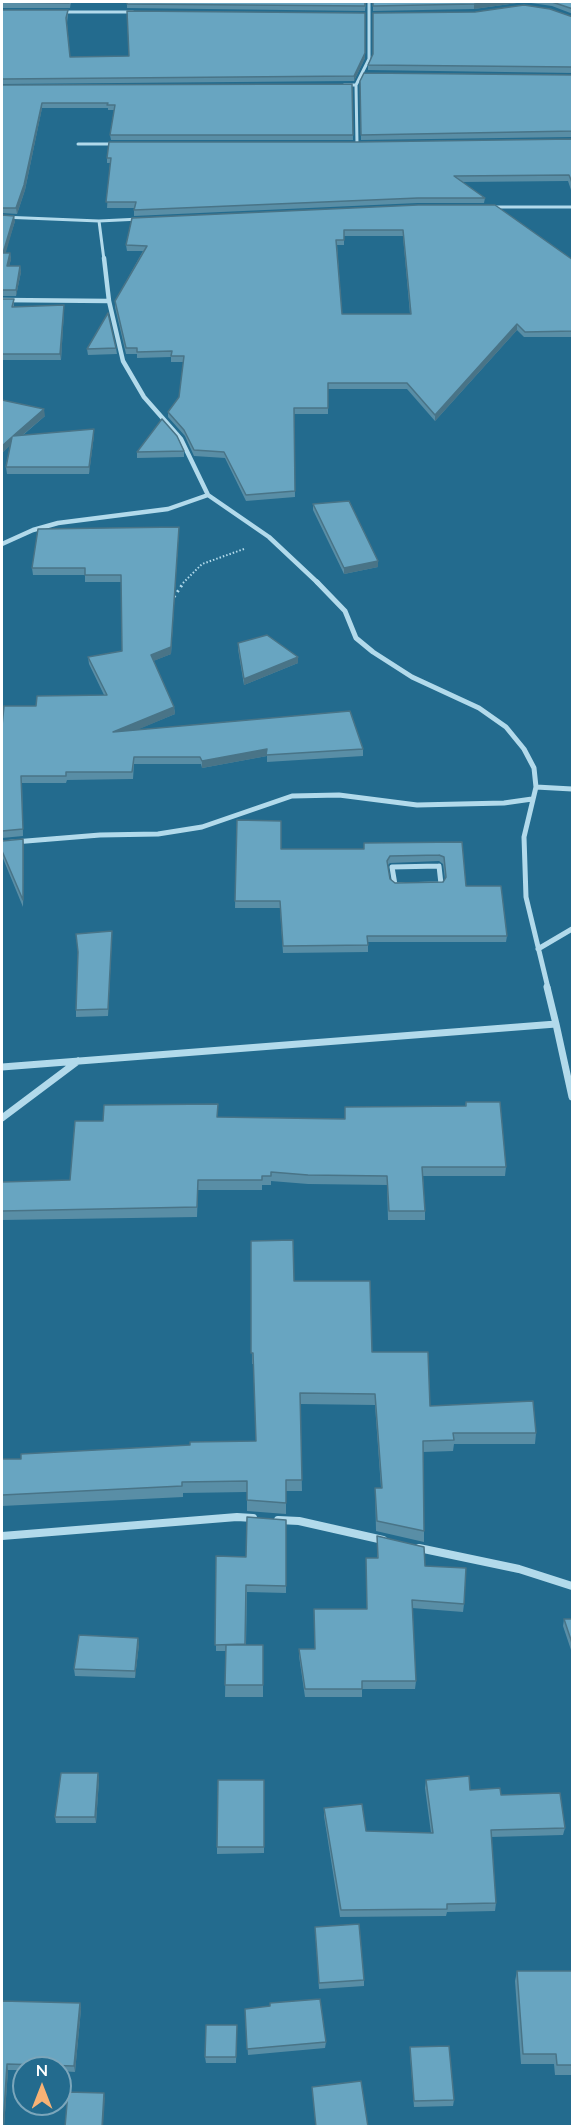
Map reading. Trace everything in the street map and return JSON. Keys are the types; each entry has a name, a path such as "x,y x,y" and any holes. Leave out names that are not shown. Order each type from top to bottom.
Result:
{"street":[{"path":"345,144 357,144 356,85 369,59 369,2"},
{"path":"56,12 136,12"},
{"path":"363,15 379,15"},
{"path":"362,74 373,75"},
{"path":"332,85 356,85"},
{"path":"78,144 125,144"},
{"path":"477,207 573,207"},
{"path":"2,217 99,221 146,219"},
{"path":"99,221 109,301 123,361 144,398 181,439 208,495 269,537 345,610 356,638 373,652 412,676 478,708 506,727 524,749 534,768 536,788 524,837 526,897 573,1096"},
{"path":"2,300 109,301"},
{"path":"2,544 33,530 58,523 168,509 208,495"},
{"path":"536,788 573,789"},
{"path":"2,843 100,835 158,834 202,826 292,796 339,795 417,805 483,804 532,799"},
{"path":"439,866 441,884 395,885 392,867 439,866"},
{"path":"538,949 573,929"},
{"path":"2,1067 556,1024"},
{"path":"2,1118 78,1061"},
{"path":"2,1536 215,1519 258,1518"},
{"path":"268,1519 299,1521 388,1541"},
{"path":"410,1546 519,1569 573,1586"}],"path":[{"path":"173,600 190,574 202,564 269,537"}],"building":[{"path":"2,2 70,2 69,3"},
{"path":"127,2 365,2 365,6 127,4"},
{"path":"373,2 495,2 373,6"},
{"path":"552,2 573,2 573,9"},
{"path":"524,5 550,9 573,17 573,67 368,65 373,54 373,13 475,12"},
{"path":"2,10 68,10 66,18 70,57 129,56 127,11 365,13 365,53 354,76 2,79"},
{"path":"364,73 573,75 573,131 361,135 360,81"},
{"path":"352,84 353,135 110,135 115,105 107,105 108,103 42,103 24,185 16,208 2,208 2,85"},
{"path":"573,139 573,185 569,175 454,176 485,198 418,198 134,210 136,202 106,202 111,158 107,158 109,142"},
{"path":"418,205 495,205 573,260 573,331 525,332 517,324 435,415 407,383 328,383 328,408 294,408 295,491 246,495 224,452 194,450 184,430 168,412 179,397 184,356 171,356 172,351 137,352 137,348 126,348 115,301 147,246 126,245 132,218","holes":["344,230 403,230 411,314 342,314 336,240 344,240"]},
{"path":"2,215 14,216 3,253 10,253 7,266 20,266 16,290 2,290"},
{"path":"2,299 14,299 12,307 64,305 60,354 2,354"},
{"path":"108,313 116,348 87,349"},
{"path":"2,400 44,409 13,436 94,429 89,467 6,467 12,437 2,446"},
{"path":"162,419 177,436 184,451 137,452"},
{"path":"349,501 378,561 344,568 313,504"},
{"path":"179,527 171,647 151,655 174,707 113,732 350,711 363,749 266,755 267,749 202,761 200,757 134,757 132,772 66,772 66,776 21,776 23,829 2,831 4,706 36,706 37,696 107,695 88,657 122,651 121,575 85,575 85,568 32,568 38,529"},
{"path":"267,635 298,657 244,679 238,643"},
{"path":"237,820 281,821 281,849 364,849 364,843 462,842 466,886 501,886 507,936 367,936 368,945 283,946 280,901 235,901","holes":["439,855 444,857 446,877 443,882 395,883 390,879 387,861 390,856"]},
{"path":"23,839 23,900 2,851 2,841"},
{"path":"112,931 108,1009 76,1010 78,952 76,934"},
{"path":"466,1102 500,1102 506,1167 422,1167 425,1211 389,1211 387,1176 271,1172 271,1176 262,1176 262,1180 198,1180 197,1207 2,1211 2,1182 70,1180 75,1121 103,1121 104,1105 218,1104 217,1117 345,1119 345,1107 466,1106"},
{"path":"293,1240 294,1281 370,1281 372,1352 428,1352 430,1406 533,1401 536,1433 453,1433 454,1440 423,1441 424,1531 377,1521 375,1488 382,1488 375,1394 300,1393 302,1480 286,1480 286,1503 247,1500 247,1481 182,1482 182,1486 2,1495 2,1459 21,1459 21,1454 190,1445 190,1442 256,1441 253,1353 251,1353 251,1241"},
{"path":"247,1517 286,1520 286,1586 246,1585 245,1644 215,1645 216,1556 246,1557"},
{"path":"377,1536 424,1547 425,1566 466,1568 464,1604 412,1600 416,1681 362,1681 362,1689 305,1689 299,1649 315,1649 314,1609 367,1609 366,1558 378,1558"},
{"path":"564,1619 573,1619 573,1646"},
{"path":"79,1635 138,1638 135,1671 74,1669"},
{"path":"226,1645 263,1645 263,1685 225,1685"},
{"path":"61,1773 98,1773 95,1817 55,1817"},
{"path":"469,1776 470,1790 500,1788 501,1795 560,1793 565,1828 491,1830 496,1903 447,1904 447,1909 341,1910 324,1808 362,1804 366,1831 433,1833 426,1780"},
{"path":"218,1780 264,1780 264,1847 217,1847"},
{"path":"359,1924 364,1980 319,1983 315,1927"},
{"path":"517,1971 573,1971 573,2065 557,2065 556,2054 523,2054"},
{"path":"320,1999 326,2042 247,2049 245,2009 270,2006 270,2003"},
{"path":"2,2001 80,2003 74,2066 72,2066 72,2056 12,2056 12,2064 7,2064 2,2127"},
{"path":"206,2025 237,2025 236,2057 205,2057"},
{"path":"449,2046 454,2100 414,2101 410,2047"},
{"path":"361,2081 368,2127 316,2127 312,2087"},
{"path":"72,2092 104,2093 102,2127 65,2127 66,2116 72,2116"}]}
